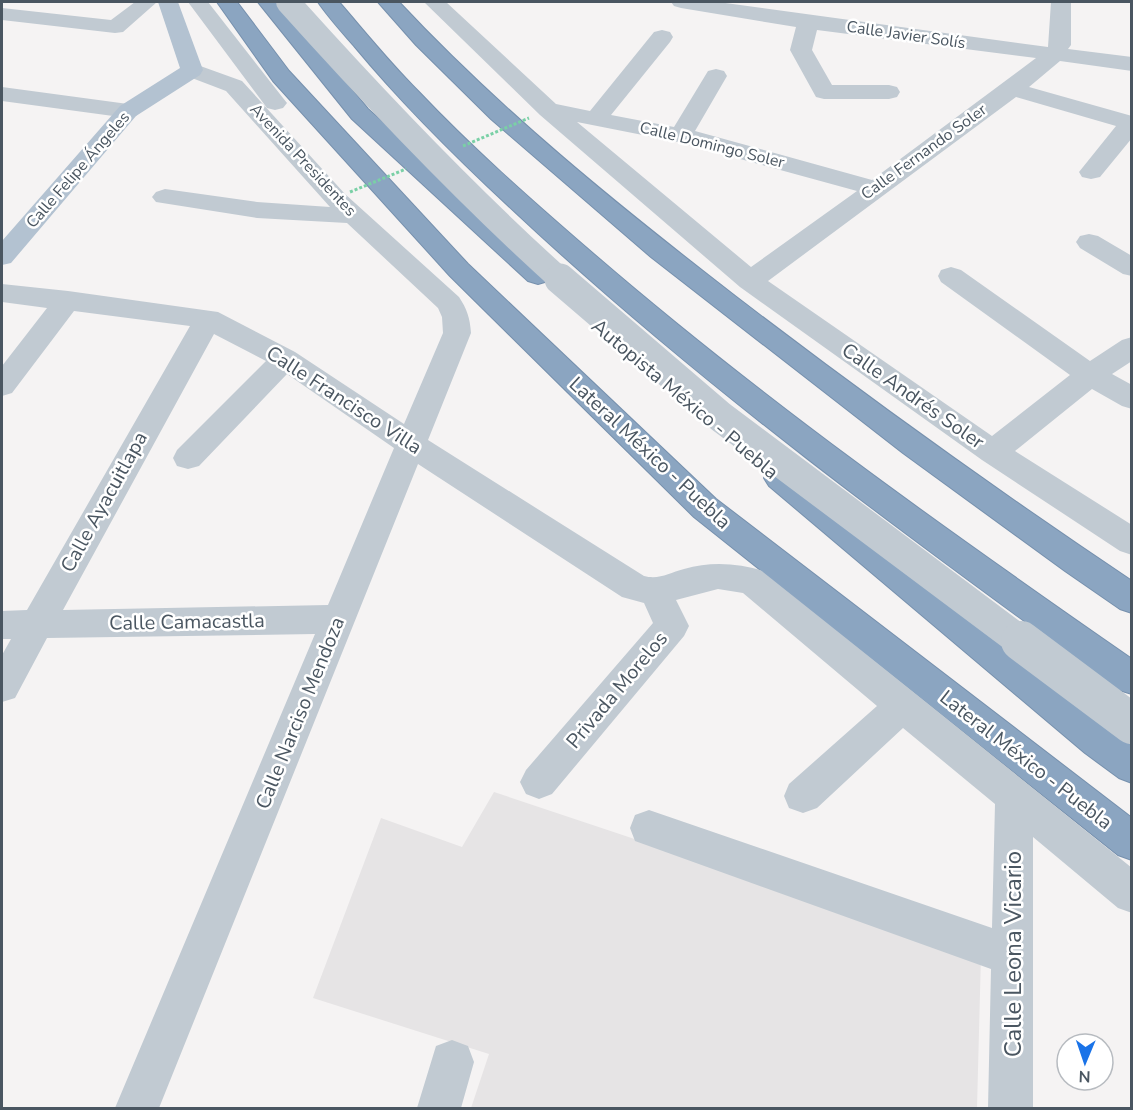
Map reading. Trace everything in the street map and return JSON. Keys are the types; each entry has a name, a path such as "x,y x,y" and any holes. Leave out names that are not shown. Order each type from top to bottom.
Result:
{"highway":[{"name":"Lateral México - Puebla","path":"227,2 281,76 459,270 705,508 1131,842"},
{"name":"Autopista México - Puebla","path":"268,2 360,114 578,310 1131,766"},
{"name":"Autopista México - Puebla","path":"328,2 367,50 423,111 528,210 641,309 764,409 929,535 1131,680"},
{"path":"388,2 467,83 554,163 620,219 909,444 1131,600"}],"main road":[{"path":"168,2 181,33 192,70"},
{"name":"Calle Felipe Ángeles","path":"2,257 128,111 192,70"}],"street":[{"path":"2,14 115,27 147,2"},
{"path":"198,2 288,120 312,173"},
{"path":"288,2 338,58 477,202 560,279 721,417 1131,724"},
{"path":"305,2 493,197 717,391 1131,701"},
{"name":"Calle Andrés Soler","path":"434,2 548,110 750,281 993,452 1090,375 1131,347"},
{"name":"Calle Javier Solís","path":"681,2 808,22 1131,64"},
{"path":"1054,55 1060,45 1061,2"},
{"path":"808,22 801,50 824,92 889,92"},
{"path":"596,118 662,37"},
{"name":"Calle Fernando Soler","path":"750,281 1054,55"},
{"name":"Avenida Presidentes","path":"192,70 234,86 312,173 449,303 456,317"},
{"path":"681,135 716,76"},
{"path":"1012,88 1131,123 1091,172"},
{"path":"4,97 128,111"},
{"name":"Calle Domingo Soler","path":"548,110 681,135 875,188"},
{"path":"165,196 257,210 355,216"},
{"path":"1089,242 1131,268"},
{"path":"951,276 1090,375 1131,399"},
{"name":"Calle Francisco Villa","path":"2,293 208,318 285,359 411,444 634,587 656,593"},
{"path":"2,386 68,300"},
{"path":"456,317 473,308 494,305"},
{"name":"Calle Narciso Mendoza","path":"137,1108 457,333 456,317"},
{"name":"Calle Ayacuitlapa","path":"2,687 208,318"},
{"path":"188,458 285,359"},
{"path":"993,452 1131,542"},
{"path":"656,593 686,582 718,576 752,581 1131,894"},
{"name":"Privada Morelos","path":"539,782 672,626 656,593"},
{"name":"Calle Camacastla","path":"2,625 338,619"},
{"path":"803,796 902,706"},
{"name":"Calle Leona Vicario","path":"1011,1108 1014,799"},
{"path":"649,828 1012,956"},
{"path":"439,1108 452,1062"}],"shaded area":[{"path":"494,792 981,955 977,1108 471,1108 489,1054 313,998 381,818 462,847"}]}
